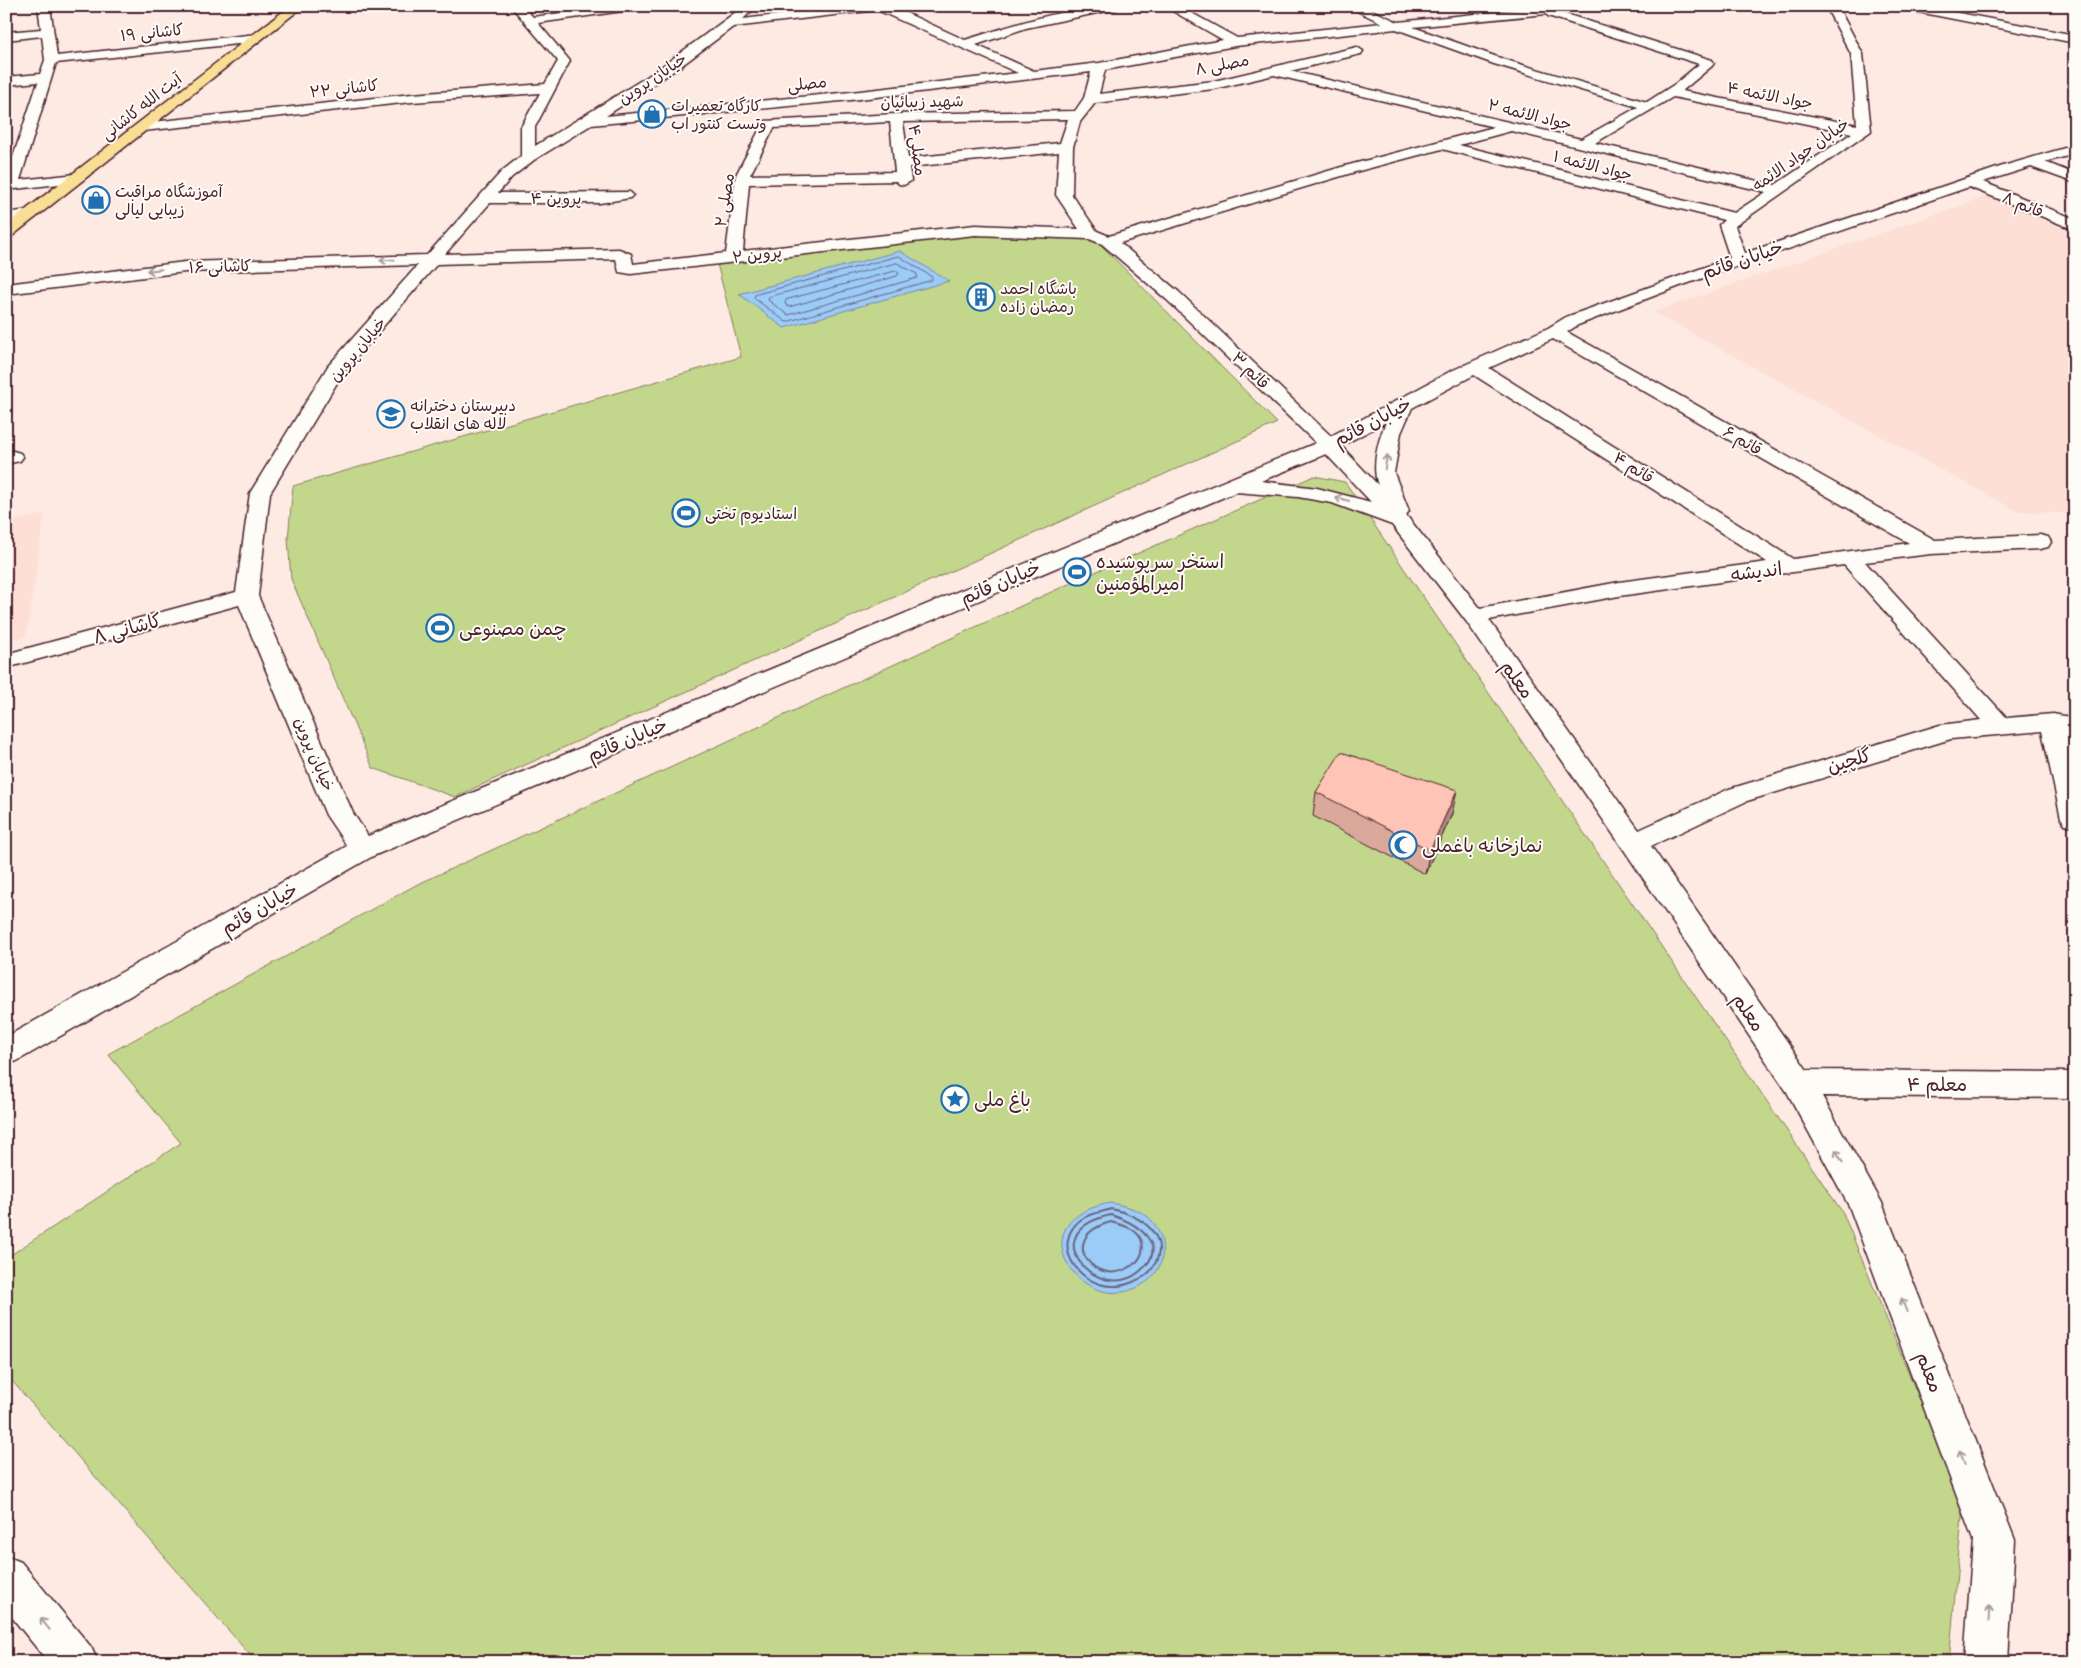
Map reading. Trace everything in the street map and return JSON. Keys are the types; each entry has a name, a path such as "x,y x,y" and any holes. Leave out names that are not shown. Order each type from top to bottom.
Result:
{"main road":[{"name":"آیت الله کاشانی","path":"6,233 298,6"}],"street":[{"path":"44,6 51,60 48,77 9,186 77,178"},
{"path":"517,6 564,61 528,127 528,156"},
{"path":"530,21 637,6"},
{"name":"خیابان پروین","path":"363,849 340,815 247,596 260,493 335,370 507,174 528,156 626,96 730,24 751,6"},
{"path":"964,45 1023,25 1116,6"},
{"path":"1170,6 1235,42"},
{"path":"1353,6 1392,25 1459,49 1647,106"},
{"name":"مصلی","path":"585,122 851,96 1099,67 1235,42 1537,9 1586,6"},
{"name":"خیابان جواد الائمه","path":"1736,218 1864,130 1857,54 1833,9 1834,6"},
{"path":"1903,6 2075,40"},
{"path":"730,24 882,7"},
{"name":"مصلی","path":"882,7 1032,74"},
{"path":"1537,9 1708,63 1692,79 1581,144"},
{"path":"6,36 48,32"},
{"name":"کاشانی ۱۹","path":"51,60 257,38"},
{"name":"مصلی ۸","path":"1091,98 1214,85 1358,51"},
{"path":"1099,67 1091,98 1077,115 1066,147 1064,196 1091,234 1108,241 1350,169 1508,127"},
{"name":"جواد الائمه ۲","path":"1275,71 1778,190"},
{"path":"6,81 48,77"},
{"path":"966,82 994,116"},
{"name":"کاشانی ۲۲","path":"143,127 412,98 549,88"},
{"name":"جواد الائمه ۴","path":"1670,93 1864,130"},
{"name":"شهید زیبائیان","path":"769,124 896,118 1077,115"},
{"name":"مصلی۴","path":"896,118 903,175"},
{"name":"مصلی ۲","path":"734,256 742,180 769,124"},
{"name":"جواد الائمه ۱","path":"1442,145 1736,218"},
{"path":"742,180 903,175 1066,147"},
{"name":"خیابان قائم","path":"6,1052 363,849 1329,445 1458,375 1477,368 1591,314 1738,260 2075,149"},
{"path":"2031,162 2075,179"},
{"name":"قائم ۸","path":"1971,182 2075,225"},
{"name":"پروین ۴","path":"487,198 600,198 625,195"},
{"path":"6,218 29,216"},
{"path":"1736,218 1727,225 1738,260"},
{"name":"پروین ۲","path":"435,258 619,254 625,257 625,268 628,269 975,230 1091,234"},
{"name":"قائم ۳","path":"1108,241 1173,296 1329,445"},
{"name":"کاشانی ۱۶","path":"6,289 185,267 435,258"},
{"name":"قائم ۶","path":"1554,332 1931,547"},
{"name":"قائم ۴","path":"1477,368 1790,567"},
{"path":"1403,524 1384,473 1391,433 1404,404"},
{"name":"معلم","path":"1329,445 1403,524 1474,616 1634,843 1798,1083 1865,1203 1994,1540 1986,1662"},
{"path":"1231,486 1270,487 1320,493 1368,506 1403,524"},
{"name":"اندیشه","path":"1474,616 1619,589 1931,547 2040,542"},
{"path":"1849,558 2000,726"},
{"name":"کاشانی ۸","path":"6,661 247,596"},
{"path":"2064,724 2075,818"},
{"name":"گلچین","path":"1634,843 1738,794 1949,731 2000,726 2064,724"},
{"name":"معلم ۴","path":"1798,1083 2075,1086"},
{"path":"6,1577 76,1662"}],"shaded area":[{"path":"1988,196 2075,234 2075,514 2017,511 1653,312"},
{"path":"45,514 26,637 6,641 6,522"}],"green space":[{"name":"استادیوم تختی","path":"962,233 1091,235 1277,423 455,797 373,768 291,579 288,539 293,486 741,357 716,260"},
{"name":"باغ ملی","path":"1314,476 1345,482 1843,1213 1963,1505 1949,1662 256,1662 6,1374 6,1258 181,1143 108,1054 416,885 1086,576"}],"water":[{"path":"900,251 949,281 784,328 739,294"},
{"path":"1111,1203 1134,1209 1147,1216 1158,1230 1163,1248 1160,1265 1149,1280 1126,1291 1103,1291 1083,1282 1069,1266 1062,1248 1065,1229 1081,1213"}],"building":[{"path":"1341,752 1457,790 1430,850 1316,792"}],"place":[{"name":"کارگاه تعمیرات وتست کنتور اب","path":"652,114"},
{"name":"آموزشگاه مراقبت زیبایی لیالی","path":"96,200"},
{"name":"باشگاه احمد رمضان زاده","path":"981,297"},
{"name":"دبیرستان دخترانه لاله های انقلاب","path":"391,414"},
{"name":"استادیوم تختی","path":"686,513"},
{"name":"استخر سرپوشیده امیرالمؤمنین","path":"1077,572"},
{"name":"چمن مصنوعی","path":"440,628"},
{"name":"نمازخانه باغملی","path":"1403,845"},
{"name":"باغ ملی","path":"955,1099"}]}
